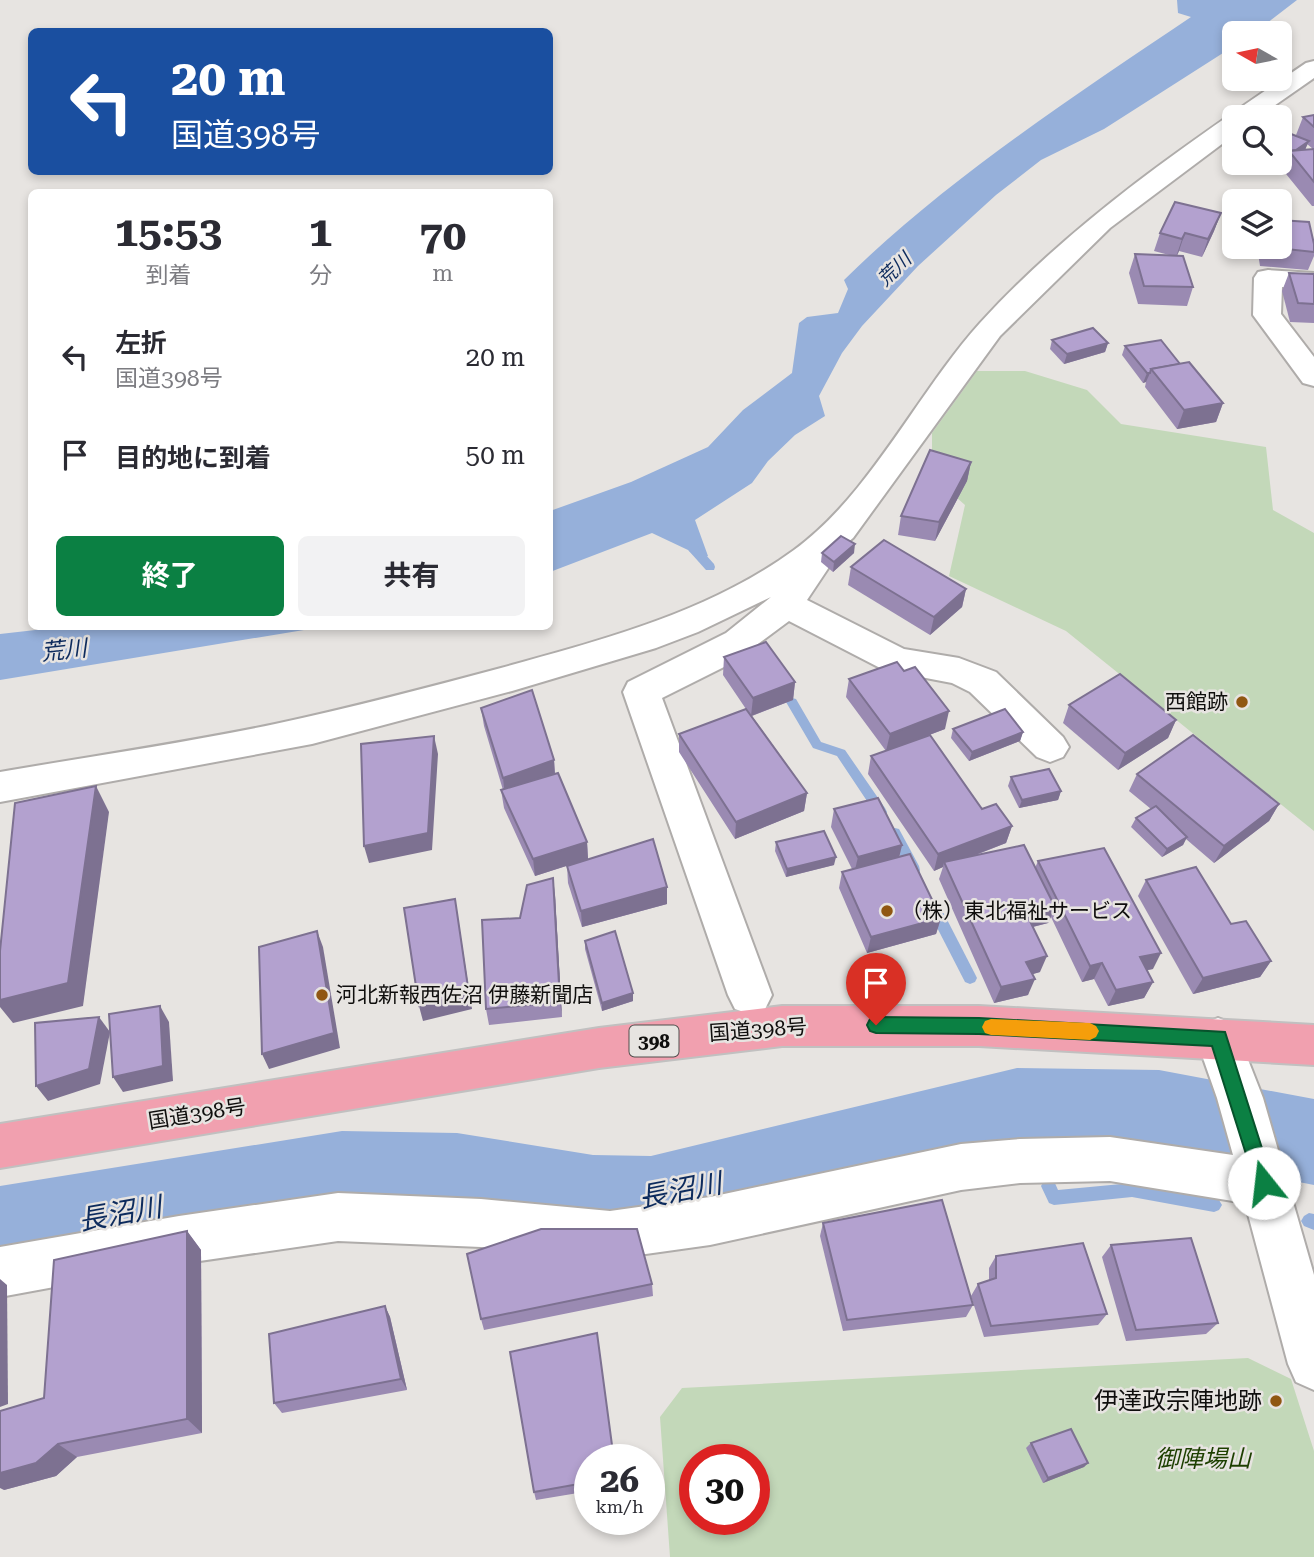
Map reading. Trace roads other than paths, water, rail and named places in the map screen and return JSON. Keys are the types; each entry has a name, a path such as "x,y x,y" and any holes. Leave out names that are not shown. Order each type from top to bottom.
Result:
{"highway":[{"name":"国道398号","path":"0,1146 599,1048 782,1026 979,1026 1314,1045"}],"street":[{"path":"1260,105 1314,68"},
{"path":"0,787 310,731 613,650 685,626 746,596 813,555 841,530 990,330 1101,222 1222,132"},
{"path":"1314,281 1268,278 1267,315 1314,377"},
{"path":"750,995 641,692 691,669 731,645 785,604 812,567 813,555"},
{"path":"785,604 897,662 959,671 983,682 1010,705 1050,747"},
{"path":"1218,1038 1240,1098 1314,1364"},
{"path":"0,1272 178,1240 338,1217 481,1223 610,1235 710,1221 961,1167 1020,1161 1110,1160 1261,1175"}],"water":[{"name":"荒川","path":"1177,0 1297,0 1270,21 1222,21 1222,54 1104,129 1041,160 996,195 918,266 862,326 842,353 819,396 825,416 795,435 768,461 752,483 695,520 708,556 699,560 688,550 652,533 553,571 553,510 631,482 708,447 743,410 792,373 799,323 807,317 838,313 848,289 844,280 883,244 924,208 1011,141 1191,17 1178,13"},
{"name":"荒川","path":"35,630 304,630 0,680 0,634"}],"waterway":[{"path":"693,548 710,567"},
{"path":"792,702 817,745 841,753 881,812"},
{"path":"895,833 914,870"},
{"path":"934,908 970,978"},
{"name":"長沼川","path":"0,1233 342,1175 457,1178 593,1200 651,1201 1017,1110 1159,1112 1314,1142"},
{"path":"1049,1186 1054,1198 1132,1190 1214,1205"},
{"path":"1309,1221 1314,1222"}],"place":[{"name":"西館跡","path":"1242,702"},
{"name":"（株）東北福祉サービス","path":"887,911"},
{"name":"河北新報西佐沼 伊藤新聞店","path":"322,995"},
{"name":"伊達政宗陣地跡","path":"1276,1401"}],"park label":[{"name":"御陣場山","path":"1203,1459"}]}
